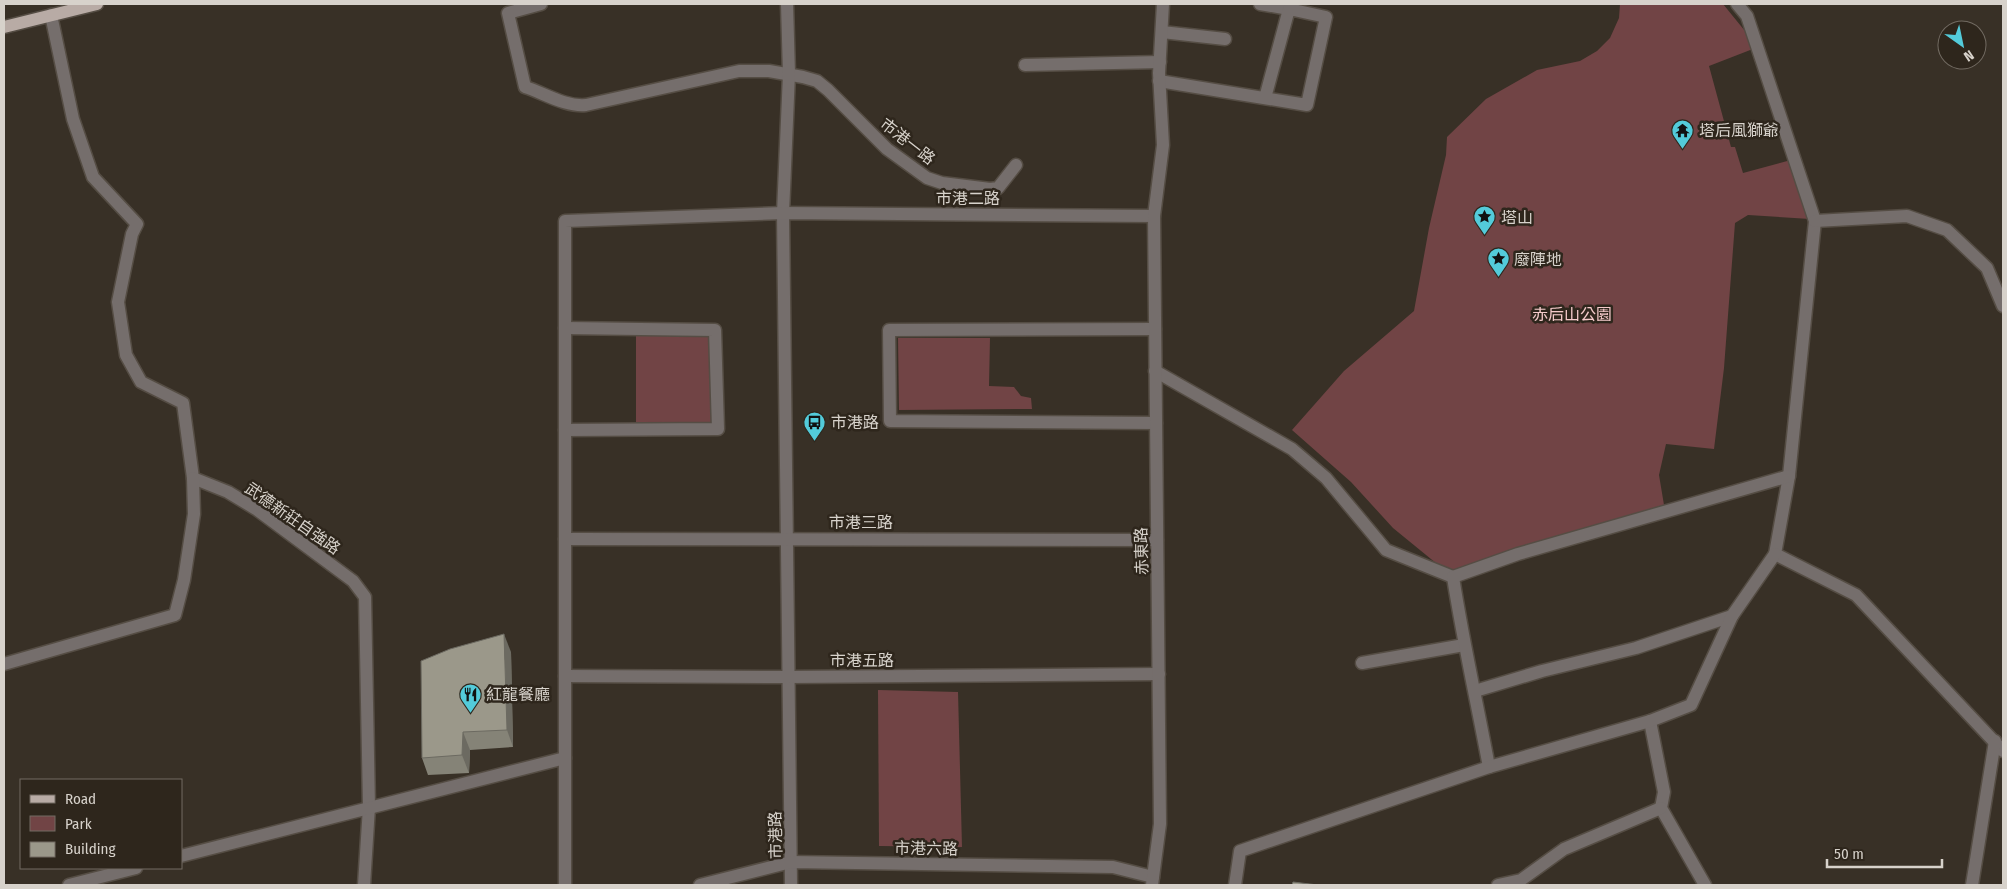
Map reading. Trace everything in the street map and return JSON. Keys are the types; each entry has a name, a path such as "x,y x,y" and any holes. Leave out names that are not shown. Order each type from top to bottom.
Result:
{"main road":[{"path":"4,27 97,4"}],"street":[{"path":"541,4 508,13 525,87 575,106 738,71 752,70 789,74"},
{"name":"市港路","path":"787,4 789,74 783,213 791,885"},
{"name":"赤東路","path":"1152,881 1160,824 1154,216 1163,145 1160,62 1164,4"},
{"path":"1160,81 1307,105 1326,17 1289,6 1260,4"},
{"path":"1234,885 1240,851 1489,766 1650,721 1691,705 1732,616 1775,554 1790,476 1815,221 1747,16 1738,4"},
{"path":"1265,98 1289,6"},
{"path":"4,664 174,615 184,580 194,514 193,478 183,403 141,382 126,355 118,302 132,234 137,224 93,177 73,119 51,15"},
{"path":"1162,32 1225,39"},
{"path":"1025,65 1160,62"},
{"name":"市港一路","path":"789,74 817,81 847,107 887,149 927,178 942,183 990,189 998,188 1016,165"},
{"name":"市港二路","path":"565,328 565,221 783,213 1154,216"},
{"path":"1815,221 1907,216 1947,230 1987,268 2003,306"},
{"path":"565,430 718,429 714,330 565,328 565,430 565,885"},
{"path":"1155,329 889,330 890,421 1156,423"},
{"path":"1155,371 1292,449 1326,478 1386,550 1453,577 1518,554 1790,476"},
{"name":"武德新莊自強路","path":"193,478 228,492 256,509 353,581 365,597 369,808 364,885"},
{"name":"市港三路","path":"565,539 1157,540"},
{"path":"1775,554 1856,595 2003,751"},
{"path":"1453,577 1464,646 1475,690 1489,766"},
{"path":"1475,690 1636,648 1732,616"},
{"path":"1362,663 1464,646"},
{"name":"市港五路","path":"565,676 789,677 1158,674"},
{"path":"1650,721 1664,792 1661,808 1705,885"},
{"path":"1972,885 1995,741"},
{"path":"182,856 565,758"},
{"path":"1498,885 1521,880 1564,849 1661,808"},
{"name":"市港六路","path":"700,885 791,862 1113,867 1152,881"},
{"path":"69,885 132,869"}],"green space":[{"name":"赤后山公園","path":"1620,4 1723,4 1758,47 1709,66 1731,147 1735,147 1743,173 1791,160 1810,219 1748,215 1735,223 1724,368 1714,449 1666,444 1659,475 1665,511 1453,577 1393,528 1351,482 1292,430 1344,371 1414,311 1429,228 1446,155 1447,137 1486,99 1537,70 1580,61 1597,51 1610,38 1619,18"},
{"path":"636,333 711,334 711,424 636,424"},
{"path":"898,338 990,338 989,386 1014,387 1021,396 1031,398 1032,409 899,410"},
{"path":"878,690 958,692 962,847 879,846"}],"building":[{"name":"紅龍餐廳","path":"504,634 507,730 463,732 462,755 422,758 421,661 450,649"},
{"path":"1293,882 1318,885 1292,885"}],"place":[{"name":"塔后風獅爺","path":"1683,149"},
{"name":"塔山","path":"1485,236"},
{"name":"廢陣地","path":"1498,278"},
{"name":"市港路","path":"815,441"},
{"name":"紅龍餐廳","path":"470,713"}]}
